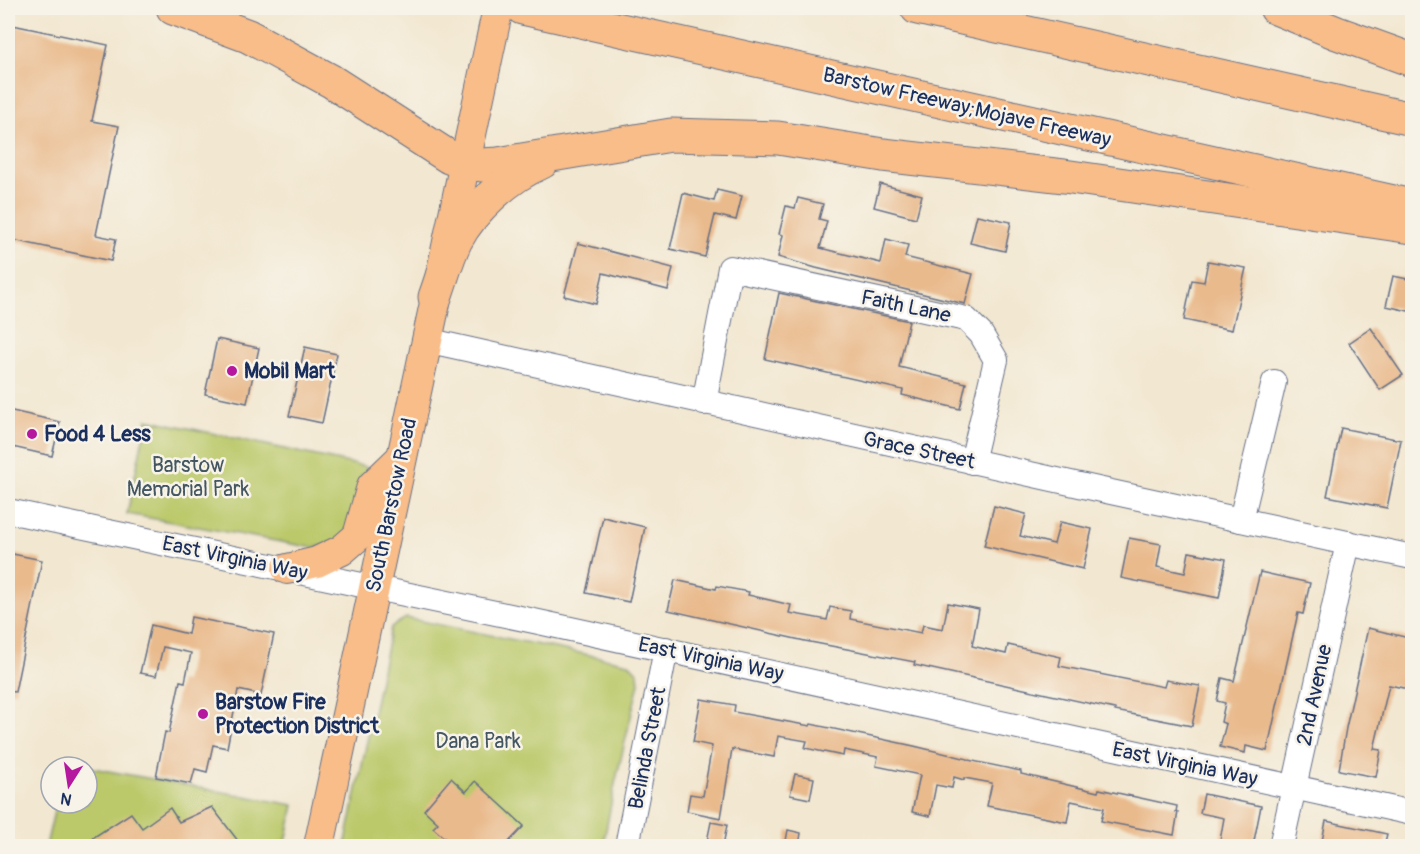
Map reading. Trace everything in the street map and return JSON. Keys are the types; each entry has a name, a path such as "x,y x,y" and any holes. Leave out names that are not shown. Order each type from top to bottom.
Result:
{"highway":[{"path":"173,8 248,36 331,81 434,149 465,163 498,164 671,135 778,138 883,155 1064,176 1413,228"},
{"name":"Barstow Freeway;Mojave Freeway","path":"522,8 1413,206"},
{"path":"917,8 1413,119"},
{"path":"1276,8 1413,60"},
{"path":"435,297 453,246 471,219 512,180 537,164 565,152"}],"main road":[{"name":"South Barstow Road","path":"319,846 498,8"},
{"path":"287,569 317,562 342,550 358,536 372,486 401,458"}],"street":[{"name":"Faith Lane","path":"704,403 730,268 966,319 981,334 996,360 972,462"},
{"name":"Grace Street","path":"426,340 972,462 1413,557"},
{"path":"1241,520 1274,382"},
{"name":"East Virginia Way","path":"8,511 666,649 1413,813"},
{"name":"2nd Avenue","path":"1281,846 1348,543"},
{"name":"Belinda Street","path":"627,846 666,649"}],"green space":[{"name":"Barstow Memorial Park","path":"147,419 367,467 348,539 314,548 127,514"},
{"name":"Dana Park","path":"406,618 629,663 638,673 639,683 603,846 345,846 391,627"},
{"path":"99,769 294,805 285,846 46,846 53,815 99,815"}],"building":[{"path":"8,24 108,45 92,121 119,126 96,235 116,239 111,261 8,239"},
{"path":"880,184 922,195 916,218 874,207"},
{"path":"717,190 742,196 736,220 715,215 705,257 670,249 683,193 714,201"},
{"path":"798,198 823,204 819,219 827,221 820,248 881,263 886,239 908,245 905,257 973,274 965,304 778,257 783,235 779,234 786,206 795,208"},
{"path":"977,215 1011,222 1005,251 970,243"},
{"path":"578,243 673,268 668,290 603,273 596,304 564,296"},
{"path":"1208,261 1246,268 1232,330 1184,320 1192,280 1204,282"},
{"path":"1393,276 1413,280 1413,312 1386,306"},
{"path":"779,293 909,321 899,367 966,383 960,409 902,395 903,390 765,359"},
{"path":"1371,328 1403,375 1380,390 1349,343"},
{"name":"Mobil Mart","path":"217,339 259,348 247,403 205,394"},
{"path":"305,347 337,354 322,423 289,416"},
{"name":"Food 4 Less","path":"8,410 60,422 52,456 8,446"},
{"path":"1341,428 1401,440 1387,508 1327,496"},
{"path":"994,506 1026,514 1020,536 1054,544 1060,522 1092,529 1083,569 984,546"},
{"path":"603,517 645,527 629,602 586,593"},
{"path":"1129,538 1161,544 1157,567 1185,573 1189,552 1226,559 1219,598 1121,578"},
{"path":"8,553 42,560 15,692 8,691"},
{"path":"1260,572 1310,583 1303,614 1298,613 1267,751 1246,746 1245,753 1220,747 1226,724 1221,722 1225,703 1217,701 1222,678 1234,681"},
{"path":"675,580 716,589 717,586 749,592 748,595 791,605 789,613 827,620 830,607 851,611 850,619 921,633 923,625 943,629 948,603 979,609 972,646 1006,654 1008,645 1061,657 1059,666 1164,687 1166,680 1200,686 1192,726 1115,711 1115,709 914,665 915,662 805,641 668,610"},
{"name":"Barstow Fire Protection District","path":"191,617 274,634 261,695 238,690 227,748 213,745 207,772 195,769 191,784 156,777 165,732 169,733 180,681 185,682 191,653 163,647 156,676 140,673 151,625 188,634"},
{"path":"1368,628 1413,639 1413,690 1389,685 1374,749 1381,750 1376,777 1339,770"},
{"path":"701,699 735,705 734,712 810,726 811,724 1021,771 1021,774 1098,792 1099,789 1177,806 1174,835 1101,821 1104,808 1071,801 1067,822 987,806 992,783 954,777 952,788 936,785 930,816 912,812 920,775 876,766 878,757 844,750 843,756 805,748 807,741 778,736 774,757 732,749 721,818 687,811 690,794 703,796 712,746 693,742"},
{"path":"795,774 814,778 810,799 790,795"},
{"path":"451,778 466,792 475,781 524,826 505,846 454,846 433,828 438,823 424,810"},
{"path":"1204,794 1261,806 1253,846 1219,846 1224,818 1200,813"},
{"path":"212,807 242,846 80,846 131,813 142,828 170,808 179,822"},
{"path":"1326,821 1387,834 1384,846 1321,846"},
{"path":"711,822 727,825 723,846 706,846"},
{"path":"788,830 801,833 799,846 785,846"}],"place":[{"name":"Mobil Mart","path":"232,371"},
{"name":"Food 4 Less","path":"32,434"},
{"name":"Barstow Fire Protection District","path":"203,714"}]}
